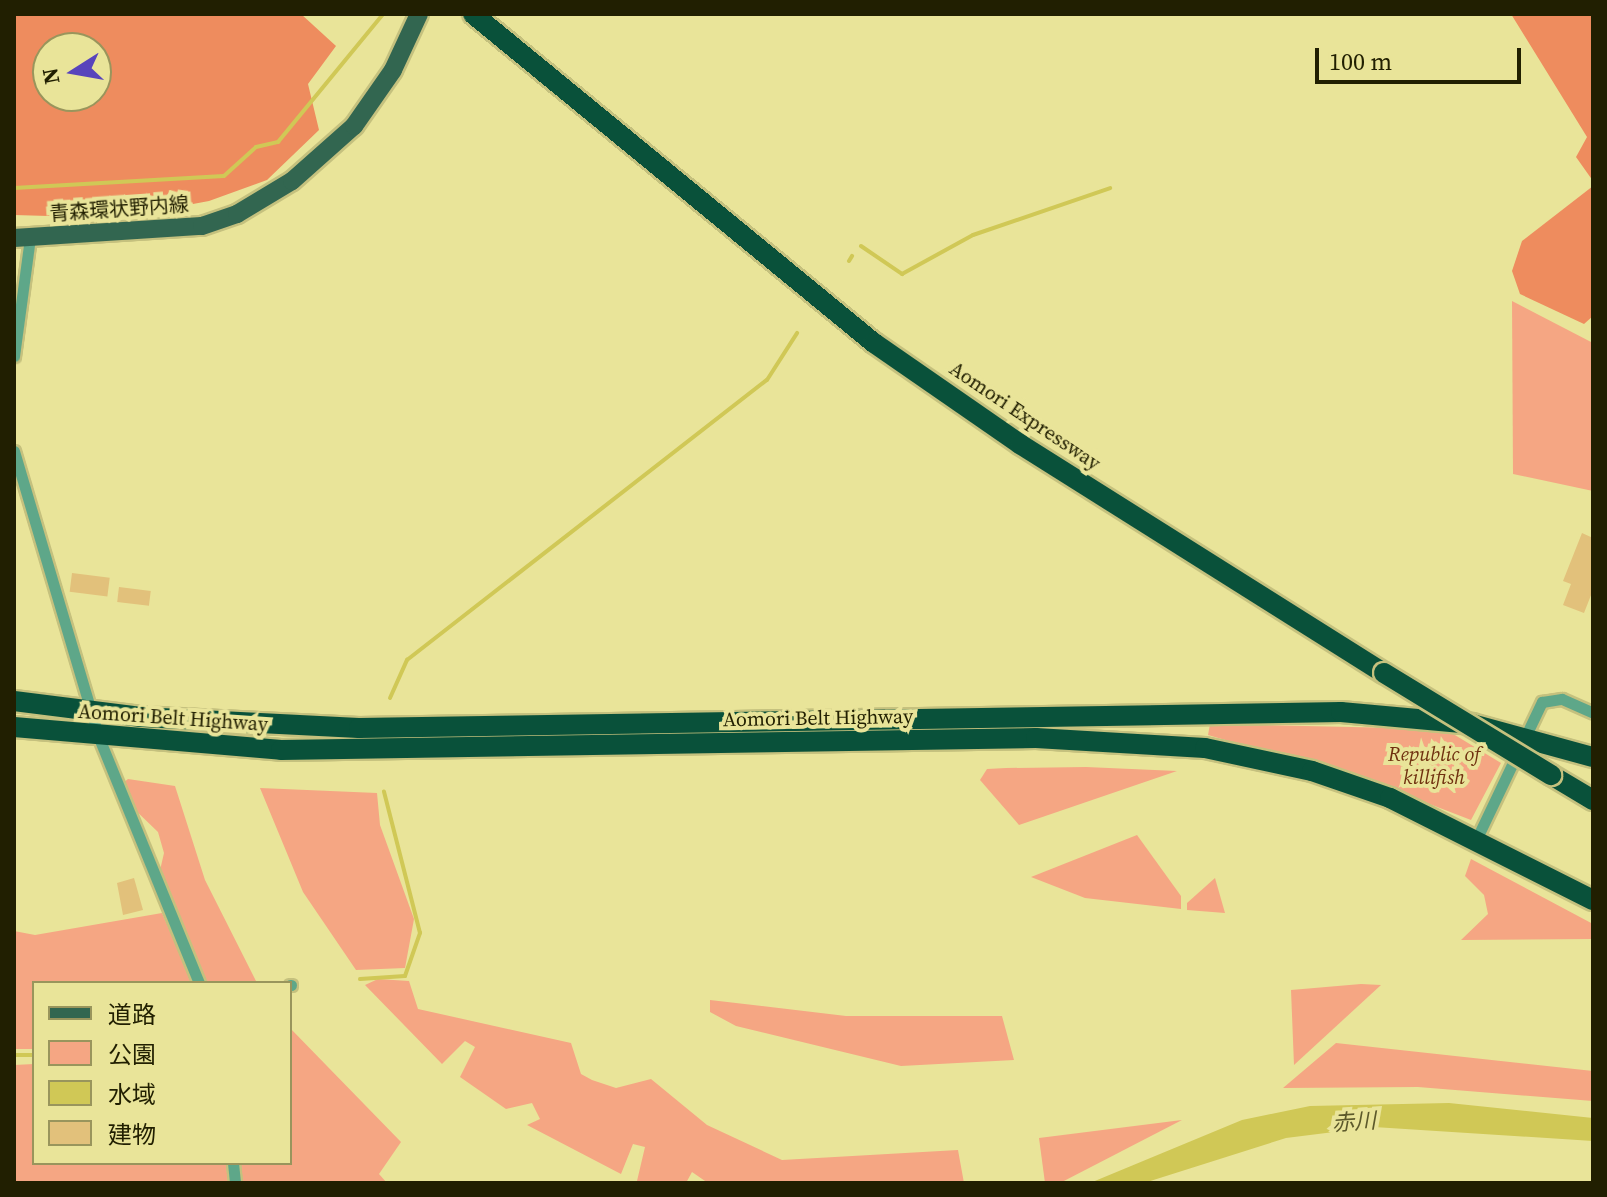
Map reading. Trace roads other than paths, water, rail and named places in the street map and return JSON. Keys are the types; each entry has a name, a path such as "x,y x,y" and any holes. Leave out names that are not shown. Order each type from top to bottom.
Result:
{"highway":[{"name":"Aomori Expressway","path":"473,14 874,343 1020,444 1384,673 1593,800"},
{"name":"Aomori Belt Highway","path":"14,701 91,712 359,728 1341,712 1420,716 1527,737 1593,757"},
{"name":"Aomori Belt Highway","path":"14,727 99,738 366,751 1152,742 1312,771 1477,838 1593,900"}],"main road":[{"name":"青森環状野内線","path":"22,238 202,226 237,214 292,181 354,126 393,70 419,14"}],"street":[{"path":"14,356 22,238"},
{"path":"14,451 99,738 198,981"},
{"path":"1477,838 1550,697 1593,713"}],"water":[{"name":"赤川","path":"1449,1103 1593,1118 1593,1141 1374,1127 1286,1138 1144,1183 1090,1183 1242,1120 1310,1106"}],"waterway":[{"path":"14,188 224,176 256,147 278,142 383,14"},
{"path":"861,246 902,274 973,235 1110,188"},
{"path":"849,261 852,256"},
{"path":"390,698 407,660 767,380 797,333"},
{"path":"360,979 405,976 420,933 384,792"},
{"path":"14,1055 32,1055"}],"park label":[{"name":"Republic of killifish","path":"1434,766"}]}
